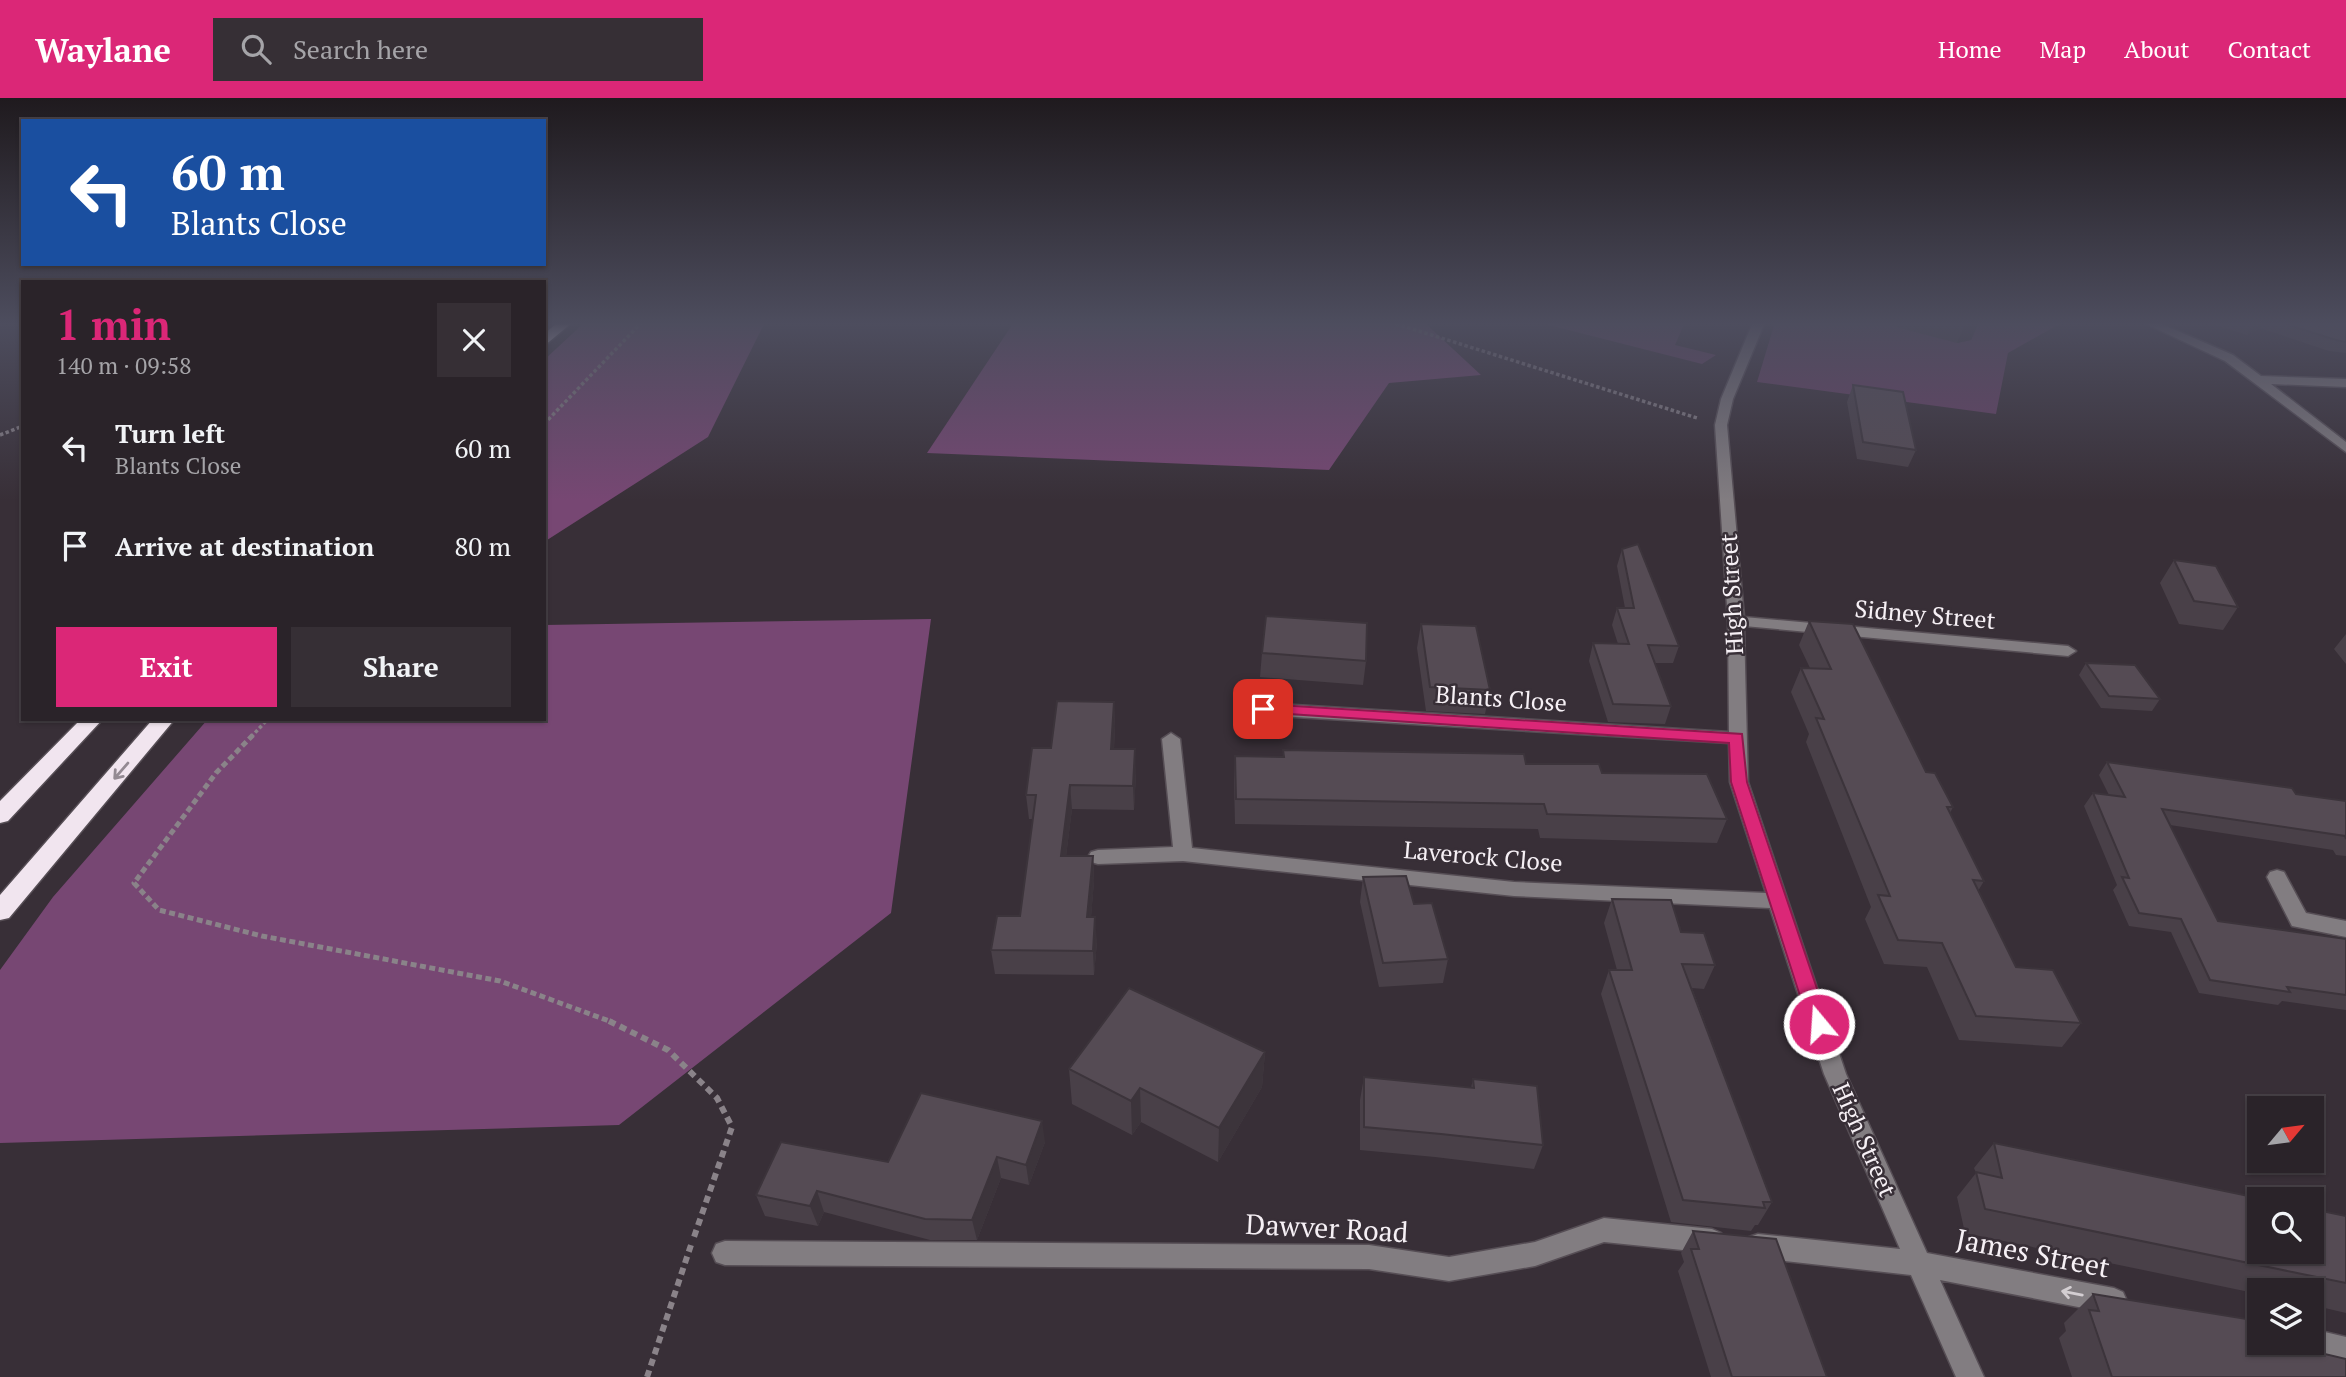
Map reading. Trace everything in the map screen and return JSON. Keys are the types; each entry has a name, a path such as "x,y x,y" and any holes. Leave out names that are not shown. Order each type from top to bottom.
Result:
{"highway":[{"path":"0,815 91,721"},
{"path":"0,911 163,721"}],"street":[{"name":"High Street","path":"1734,382 1721,425 1736,621 1736,738 1739,782 1835,1074 1970,1377"},
{"path":"2262,382 2346,448"},
{"path":"2308,382 2346,383"},
{"name":"Sidney Street","path":"1736,621 2068,651"},
{"name":"Blants Close","path":"1263,709 1736,738"},
{"path":"1171,739 1183,854"},
{"name":"Laverock Close","path":"1098,857 1183,854 1514,889 1779,901"},
{"path":"2277,877 2299,920 2346,929"},
{"name":"Dawver Road","path":"725,1253 1369,1257 1449,1269 1535,1254 1604,1230 1918,1263"},
{"name":"James Street","path":"1918,1263 2132,1304"},
{"path":"2324,1345 2346,1350"}],"path":[{"path":"546,422 585,382"},
{"path":"1582,382 1721,425"},
{"path":"0,435 21,427"},
{"path":"266,721 216,773 134,883 159,910 262,936 500,981 597,1015 668,1050 717,1098 732,1127 647,1377"}],"shaded area":[{"path":"546,382 735,382 708,437 546,541"},
{"path":"974,382 1404,382 1389,383 1329,470 927,453"},
{"path":"1757,382 2002,382 1996,414"},
{"path":"931,619 891,913 619,1125 0,1143 0,970 53,897 206,721 546,721 546,625"}],"building":[{"path":"1853,385 1903,392 1916,450 1863,442"},
{"path":"1638,544 1679,646 1648,645 1671,706 1613,704 1593,643 1629,644 1617,608 1634,608 1622,549"},
{"path":"2174,560 2216,566 2238,607 2194,601"},
{"path":"1266,616 1367,623 1366,661 1262,653"},
{"path":"1809,621 1853,624 1926,772 1935,773 1953,807 1947,807 1984,881 1973,880 2016,967 2053,970 2081,1023 1976,1016 1942,943 1898,940 1878,895 1890,896 1816,718 1824,719 1801,668 1831,669"},
{"path":"1421,624 1476,626 1490,690 1430,687"},
{"path":"2086,663 2135,665 2160,699 2109,696"},
{"path":"1057,701 1114,702 1111,749 1135,749 1133,786 1070,785 1061,856 1093,856 1087,917 1095,917 1093,951 991,950 997,916 1020,916 1036,795 1026,795 1032,748 1051,748"},
{"path":"1283,750 1524,754 1526,764 1599,764 1602,773 1707,774 1727,819 1547,814 1544,804 1236,799 1235,756 1284,757"},
{"path":"2107,762 2292,788 2296,794 2346,801 2346,839 2345,836 2162,809 2218,921 2346,939 2346,995 2287,987 2290,992 2210,980 2181,919 2139,913 2122,877 2129,878 2093,793 2125,797"},
{"path":"1406,876 1414,904 1432,903 1448,959 1383,963 1363,877"},
{"path":"1612,899 1671,900 1681,932 1704,933 1715,965 1682,964 1772,1202 1763,1202 1765,1208 1683,1200 1609,970 1632,970"},
{"path":"1129,988 1265,1052 1219,1128 1140,1088 1131,1101 1069,1069"},
{"path":"1364,1077 1474,1088 1473,1079 1537,1086 1543,1145 1364,1127"},
{"path":"921,1093 1042,1121 1026,1165 997,1157 972,1220 925,1219 817,1191 810,1206 756,1195 781,1142 888,1162"},
{"path":"1994,1143 2247,1196 2247,1263 1985,1209 1976,1172 2002,1178"},
{"path":"2324,1211 2346,1216 2346,1283 2253,1264 2324,1264"},
{"path":"1693,1231 1776,1239 1827,1377 1732,1377 1691,1249 1699,1249"},
{"path":"2093,1294 2247,1319 2247,1355 2324,1354 2346,1359 2346,1377 2112,1377 2089,1310 2099,1311"}],"route":[{"path":"1263,709 1736,738 1739,782 1819,1024"}]}
